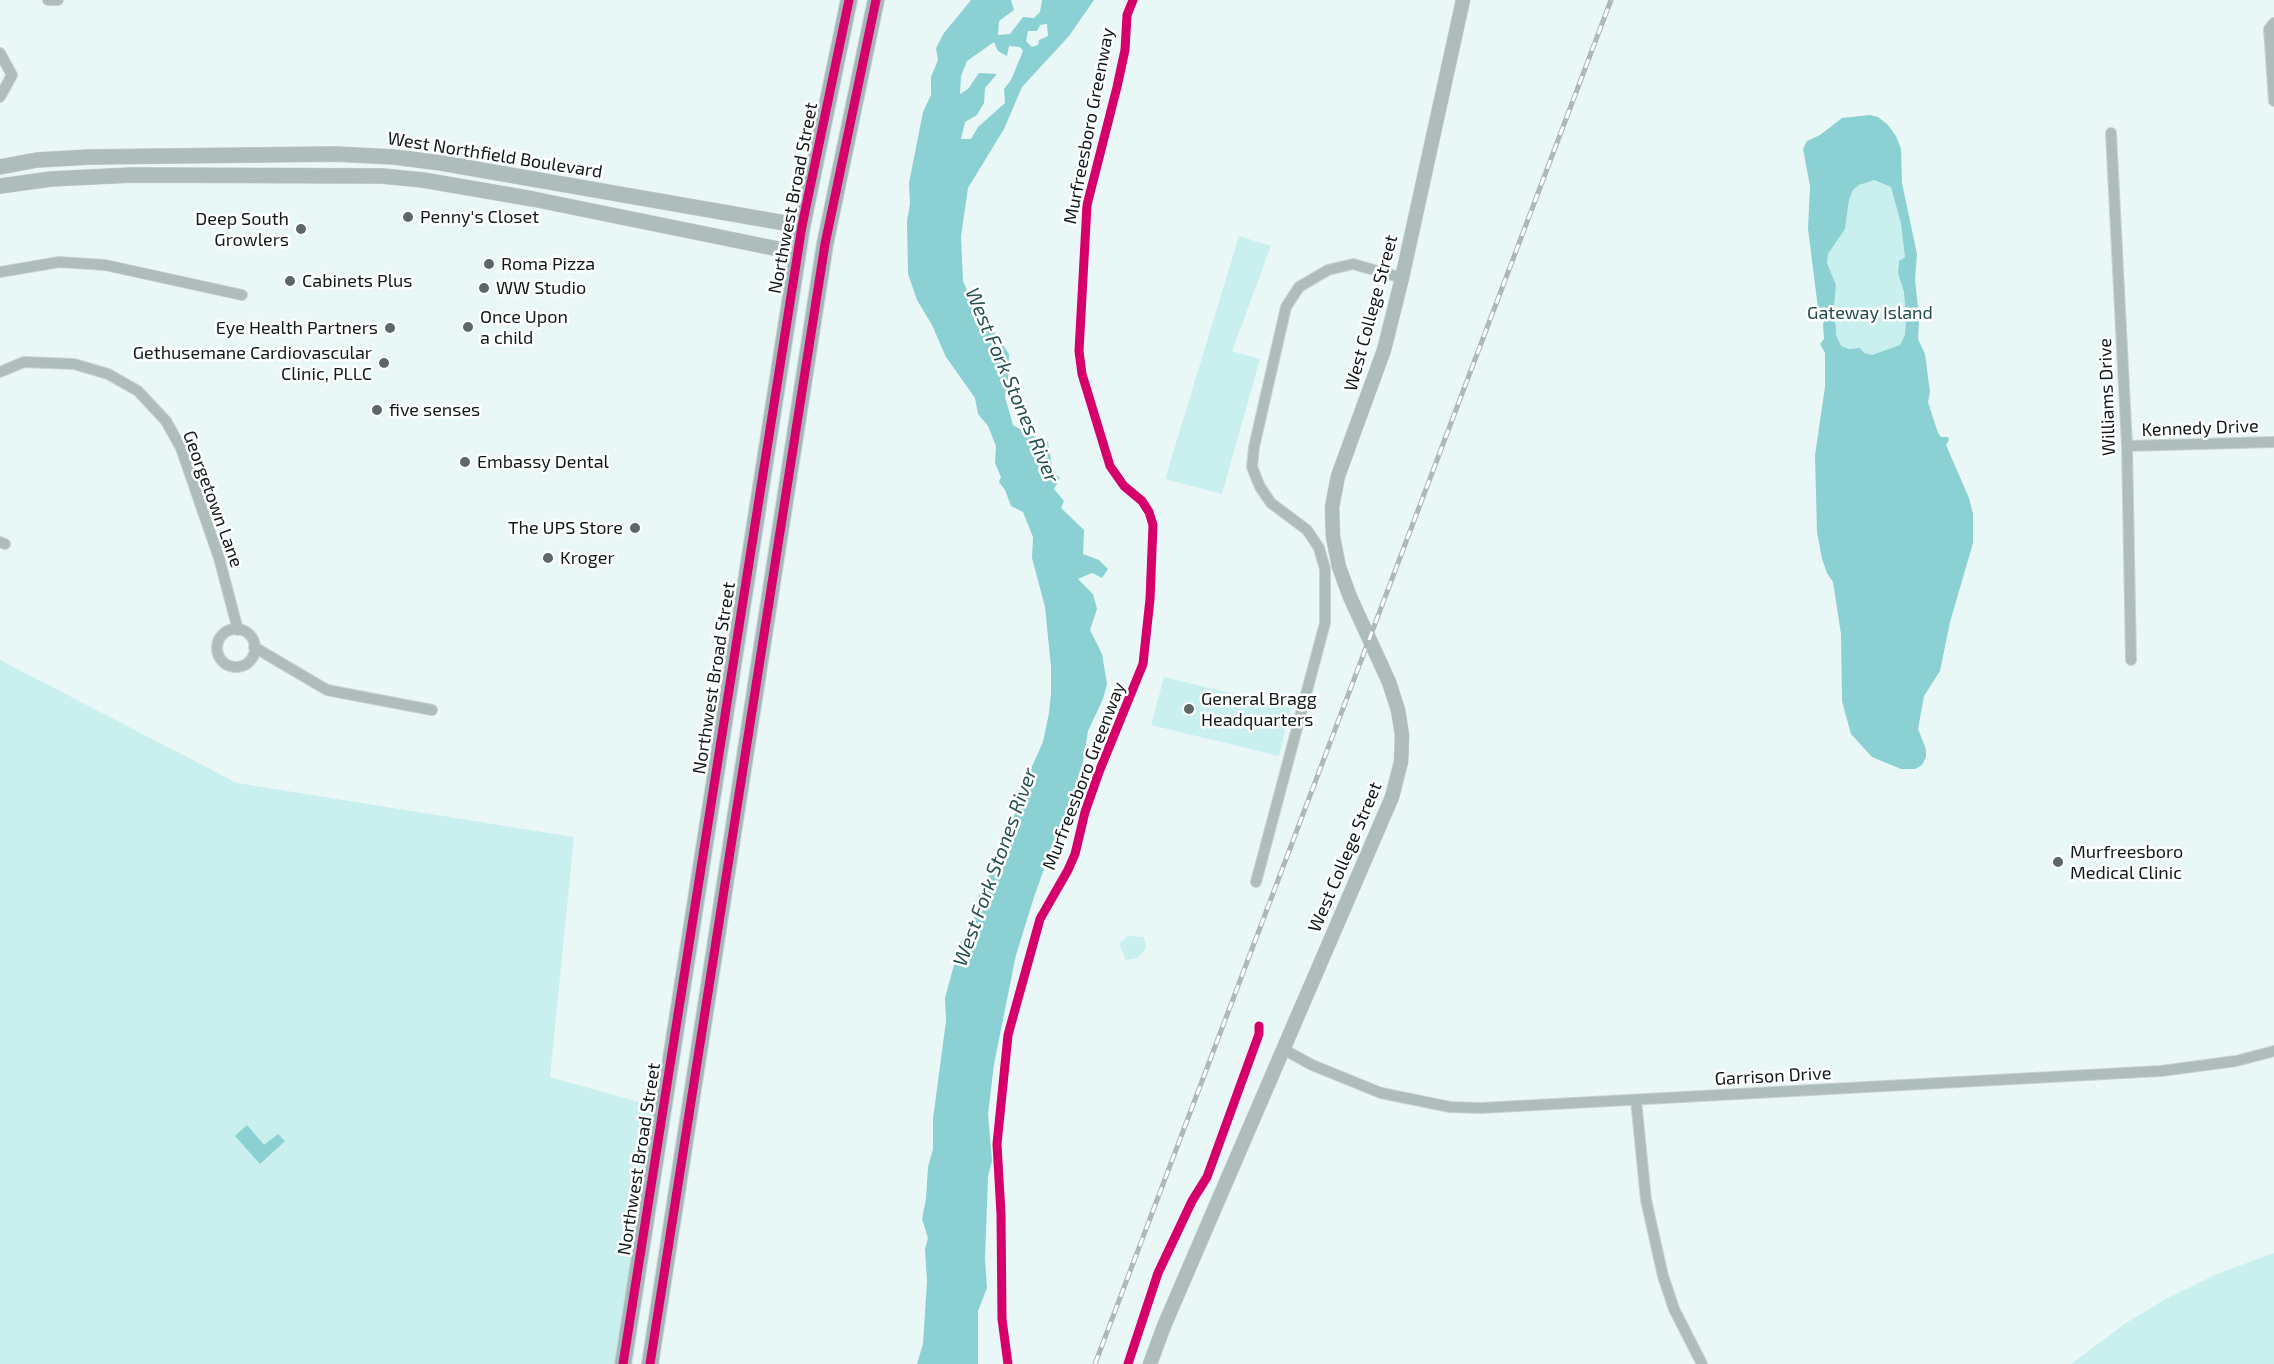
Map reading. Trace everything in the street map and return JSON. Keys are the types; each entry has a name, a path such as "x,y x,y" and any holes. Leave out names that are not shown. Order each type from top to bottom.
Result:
{"main road":[{"name":"Northwest Broad Street","path":"623,1364 802,226 849,0"},
{"path":"650,1364 825,244 876,0"},
{"name":"West Northfield Boulevard","path":"0,166 37,160 115,156 334,154 394,157 441,163 802,226"},
{"path":"115,156 115,176"},
{"name":"West Northfield Boulevard","path":"0,186 51,179 115,176 357,175 423,180 533,199 798,253"},
{"path":"802,226 825,244"},
{"path":"798,253 825,244"},
{"path":"755,524 781,528"},
{"path":"740,622 765,627"},
{"path":"719,755 745,759"},
{"path":"663,1109 690,1112"},
{"path":"641,1250 667,1255"}],"street":[{"path":"48,0 58,0"},
{"name":"West College Street","path":"1150,1364 1164,1326 1392,797 1401,762 1402,735 1398,710 1389,682 1339,567 1333,537 1332,507 1338,476 1384,350 1463,0"},
{"path":"2274,23 2269,28 2274,100"},
{"path":"0,53 12,75 0,97"},
{"name":"Williams Drive","path":"2111,133 2127,447 2131,660"},
{"path":"0,272 60,262 105,265 242,295"},
{"path":"1256,882 1325,623 1325,568 1319,548 1307,530 1270,503 1252,467 1254,447 1286,307 1299,287 1328,270 1353,264 1402,278"},
{"name":"Georgetown Lane","path":"0,372 24,362 74,364 108,374 138,391 166,421 181,448 219,558 238,630"},
{"name":"Kennedy Drive","path":"2127,447 2274,442"},
{"path":"238,630 250,636 254,653 247,663 235,667 224,662 218,652 219,640 227,631 238,630"},
{"path":"254,647 327,690 432,710"},
{"name":"Garrison Drive","path":"1283,1049 1312,1065 1381,1093 1450,1107 1481,1108 2161,1071 2236,1061 2274,1051"},
{"path":"1636,1100 1646,1200 1663,1276 1674,1309 1702,1364"}],"green space":[{"name":"Gateway Island","path":"1874,180 1891,187 1901,224 1905,257 1899,261 1898,272 1904,292 1906,319 1905,335 1900,345 1872,355 1864,353 1860,348 1849,349 1841,346 1836,335 1833,317 1836,285 1827,263 1828,254 1845,229 1849,200 1853,190 1859,185"},
{"path":"1239,236 1271,246 1232,351 1260,359 1222,494 1165,479"},
{"path":"0,660 237,783 574,837 550,1077 663,1109 614,1364 0,1364"},
{"path":"1164,677 1291,708 1279,756 1151,725"},
{"path":"1128,936 1144,937 1146,948 1138,958 1126,960 1119,944"},
{"path":"2274,1253 2274,1364 2071,1364 2126,1323 2164,1300 2217,1274"}],"water":[{"name":"West Fork Stones River","path":"971,0 1011,0 1014,10 999,21 998,35 1010,34 1023,17 1034,18 1040,12 1042,0 1094,0 1069,36 1022,87 1004,129 968,188 961,236 963,281 968,293 982,309 1009,354 1005,397 1013,425 1048,442 1053,472 1060,478 1054,489 1064,501 1061,508 1084,530 1083,554 1099,560 1108,569 1102,578 1092,573 1078,579 1093,594 1097,609 1090,630 1102,654 1107,684 1103,699 1088,731 1083,762 1056,853 1044,869 1016,955 994,1064 988,1114 992,1161 988,1176 985,1259 987,1288 978,1311 978,1364 917,1364 923,1344 927,1281 925,1249 928,1238 922,1219 928,1167 933,1149 933,1119 946,1021 945,998 960,943 974,922 974,905 989,875 995,853 1010,821 1022,804 1024,784 1043,742 1049,713 1051,667 1045,607 1032,558 1033,537 1023,512 1011,506 999,482 1001,477 995,463 996,446 988,426 978,414 975,398 946,357 932,325 917,300 908,274 909,183 923,112 931,95 931,77 938,60 936,48 944,33","holes":["1047,24 1048,36 1039,40 1038,45 1032,47 1026,41 1028,31 1037,31 1040,25","994,42 998,51 1007,56 1009,46 1020,47 1023,51 1011,80 1004,89 1005,103 978,127 971,139 961,139 965,122 977,115 984,103 985,88 997,74 979,73 968,89 960,94 961,76 967,61"]},
{"path":"1870,115 1878,117 1896,136 1901,149 1902,183 1917,254 1915,279 1918,308 1916,316 1919,322 1918,339 1925,354 1930,392 1928,402 1938,433 1941,437 1948,437 1946,445 1969,498 1973,514 1973,543 1950,622 1940,671 1924,696 1918,729 1926,749 1926,757 1922,765 1915,769 1901,769 1872,757 1851,734 1842,701 1841,634 1833,582 1822,559 1817,532 1815,455 1825,387 1825,353 1820,344 1824,339 1823,324 1827,316 1818,308 1808,229 1810,186 1803,149 1807,141 1820,135 1842,118","holes":["1874,180 1891,187 1901,224 1905,257 1899,261 1898,273 1904,292 1905,335 1900,345 1872,355 1864,353 1860,348 1849,349 1841,346 1836,335 1833,317 1836,285 1827,263 1828,254 1845,229 1849,200 1853,190 1859,185"]},
{"path":"247,1125 264,1145 278,1134 285,1141 260,1164 235,1136"}],"railway":[{"path":"1095,1364 1611,0"}],"cycle path":[{"path":"623,1364 802,226 849,0"},
{"path":"650,1364 825,244 876,0"},
{"name":"Murfreesboro Greenway","path":"1008,1364 1002,1319 1001,1214 997,1144 1008,1035 1040,919 1075,854 1085,812 1099,772 1143,664 1150,599 1153,525 1142,501 1124,486 1110,466 1082,374 1079,351 1087,205 1117,87 1125,50 1127,15 1133,0"},
{"path":"1128,1364 1158,1273 1192,1201 1207,1177 1259,1034 1259,1026"}],"place":[{"name":"Penny's Closet","path":"408,217"},
{"name":"Deep South Growlers","path":"301,229"},
{"name":"Roma Pizza","path":"489,264"},
{"name":"Cabinets Plus","path":"290,281"},
{"name":"WW Studio","path":"484,288"},
{"name":"Once Upon a child","path":"468,327"},
{"name":"Eye Health Partners","path":"390,328"},
{"name":"Gethusemane Cardiovascular Clinic, PLLC","path":"384,363"},
{"name":"five senses","path":"377,410"},
{"name":"Embassy Dental","path":"465,462"},
{"name":"The UPS Store","path":"635,528"},
{"name":"Kroger","path":"548,558"},
{"name":"General Bragg Headquarters","path":"1189,709"},
{"name":"Murfreesboro Medical Clinic","path":"2058,862"}]}
